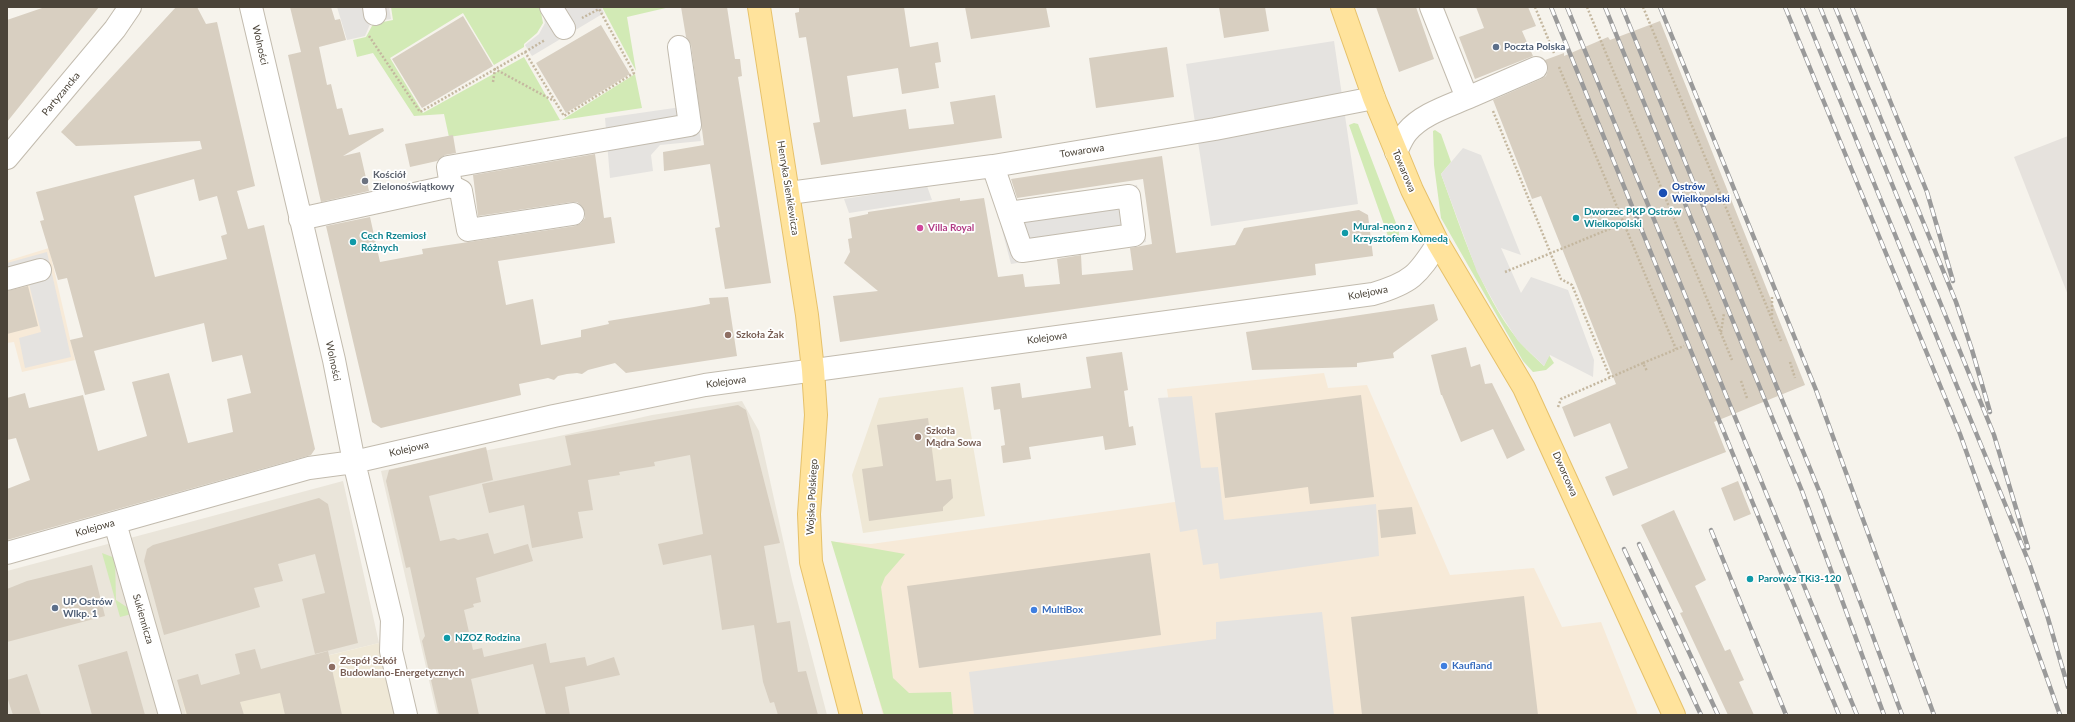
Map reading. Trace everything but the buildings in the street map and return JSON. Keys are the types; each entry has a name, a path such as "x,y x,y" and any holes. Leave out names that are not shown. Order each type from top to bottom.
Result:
{"main road":[{"name":"Henryka Sienkiewicza","path":"759,7 789,193 814,370"},
{"name":"Towarowa","path":"1344,8 1374,98 1412,190 1438,243"},
{"name":"Dworcowa","path":"1438,243 1524,388 1674,715"},
{"name":"Wojska Polskiego","path":"814,370 816,415 809,514 811,562 851,715"}],"street":[{"name":"Partyzancka","path":"7,158 115,29 130,7"},
{"name":"Partyzancka","path":"115,29 138,7"},
{"name":"Wolności","path":"252,7 300,219 334,360 354,462 392,620 391,651 406,715"},
{"path":"551,7 564,28"},
{"path":"1430,7 1476,94"},
{"path":"451,186 448,167 690,125 679,47"},
{"path":"1396,152 1406,132 1436,111 1536,68"},
{"name":"Towarowa","path":"789,193 993,166 1215,129 1374,98"},
{"path":"993,166 1009,213 1022,251 1134,235 1129,196 1009,213"},
{"path":"300,219 451,186 461,191 468,230 573,214"},
{"name":"Kolejowa","path":"7,553 309,468 354,462 554,416 705,385 1373,294 1391,289 1411,280 1425,264 1438,243"},
{"path":"7,279 40,270"},
{"name":"Sukiennicza","path":"115,523 170,715"}],"path":[{"path":"1535,7 1676,349"},
{"path":"1587,7 1732,360"},
{"path":"1643,7 1781,340"},
{"path":"372,18 420,112 525,52 564,116 634,73 600,8 564,28"},
{"path":"495,69 555,101"},
{"path":"493,82 495,69"},
{"path":"1476,94 1562,279 1572,285 1610,377"},
{"path":"1505,272 1624,224"},
{"path":"1772,296 1772,317"},
{"path":"1720,332 1724,313"},
{"path":"1557,409 1561,399 1684,346"},
{"path":"1790,362 1795,378"},
{"path":"1643,363 1647,371"},
{"path":"1741,381 1747,398"}],"shaded area":[{"path":"337,7 389,7 391,19 371,22 365,36 347,40"},
{"path":"541,7 601,7 604,13 532,56 525,45 539,34 545,23"},
{"path":"1334,41 1358,204 1211,226 1186,64"},
{"path":"695,105 701,141 660,145 651,155 653,171 610,178 605,118"},
{"path":"2068,136 2068,295 2014,157"},
{"path":"1463,148 1481,155 1521,255 1501,248 1521,293 1531,277 1568,290 1594,360 1593,377 1550,355 1544,366 1518,341 1498,310 1477,272 1441,174"},
{"path":"1137,185 1146,242 1011,264 996,207"},
{"path":"927,186 932,200 849,213 844,199"},
{"path":"49,248 75,360 22,372 14,342 7,343 7,261"},
{"path":"47,252 71,357 25,368 19,338 41,332 29,284 7,289 7,263"},
{"path":"1324,373 1328,388 1367,385 1450,575 1534,568 1562,627 1601,622 1638,715 883,715 836,542 871,544 1182,501 1167,389"},
{"name":"Szkoła Mądra Sowa","path":"963,387 985,516 863,533 852,475 879,398"},
{"path":"1192,396 1201,468 1218,467 1224,520 1376,504 1379,556 1220,579 1218,563 1203,565 1197,529 1180,532 1158,398"},
{"path":"742,401 759,431 792,580 827,715 437,715 381,471 555,437 652,415"},
{"path":"343,481 379,643 181,691 186,715 7,715 7,571"},
{"path":"1322,612 1334,715 974,715 969,672 1216,639 1216,622"},
{"name":"Zespół Szkół Budowlano-Energetycznych","path":"379,643 395,715 186,715 180,692"}],"green space":[{"path":"391,7 540,7 543,23 537,33 524,44 524,47 494,65 463,13 390,58 423,113 524,57 560,120 449,137 444,114 414,116 373,53 357,57 353,40 366,37 373,24 393,20"},
{"path":"602,7 670,7 627,17 636,71"},
{"path":"635,74 642,108 562,120"},
{"path":"1354,123 1358,124 1399,231 1399,236 1395,241 1389,239 1349,125"},
{"path":"1435,130 1441,134 1451,162 1441,174 1482,281 1505,321 1527,350 1544,366 1549,355 1554,363 1546,370 1533,372 1523,361 1441,218 1434,165 1433,131"},
{"path":"831,541 905,554 885,577 881,587 893,678 909,693 951,692 953,715 884,715"},
{"path":"102,553 115,558 116,600 136,613 120,617"}],"railway":[{"path":"1551,7 1839,715"},
{"path":"1567,7 1857,715"},
{"path":"1605,7 1802,491 1884,715"},
{"path":"1622,7 1820,493 1902,715"},
{"path":"1660,7 1816,390 1934,715"},
{"path":"1785,7 1960,434 2060,715"},
{"path":"1802,7 2030,565 2047,615 2068,687"},
{"path":"1820,7 1994,435 2028,548"},
{"path":"1835,7 1956,302 1990,412"},
{"path":"1852,7 1927,192 1953,281"},
{"path":"1711,530 1786,715"},
{"path":"1639,544 1718,715"},
{"path":"1624,549 1701,715"}],"place":[{"name":"Poczta Polska","path":"1496,47"},
{"name":"Kościół Zielonoświątkowy","path":"365,181"},
{"name":"Ostrów Wielkopolski","path":"1663,193"},
{"name":"Dworzec PKP Ostrów Wielkopolski","path":"1576,218"},
{"name":"Villa Royal","path":"920,228"},
{"name":"Mural-neon z Krzysztofem Komedą","path":"1345,233"},
{"name":"Cech Rzemiosł Różnych","path":"353,242"},
{"name":"Szkoła Żak","path":"728,335"},
{"name":"Szkoła Mądra Sowa","path":"918,437"},
{"name":"Parowóz TKi3-120","path":"1750,579"},
{"name":"UP Ostrów Wlkp. 1","path":"55,608"},
{"name":"MultiBox","path":"1034,610"},
{"name":"NZOZ Rodzina","path":"447,638"},
{"name":"Kaufland","path":"1444,666"},
{"name":"Zespół Szkół Budowlano-Energetycznych","path":"332,667"}]}
